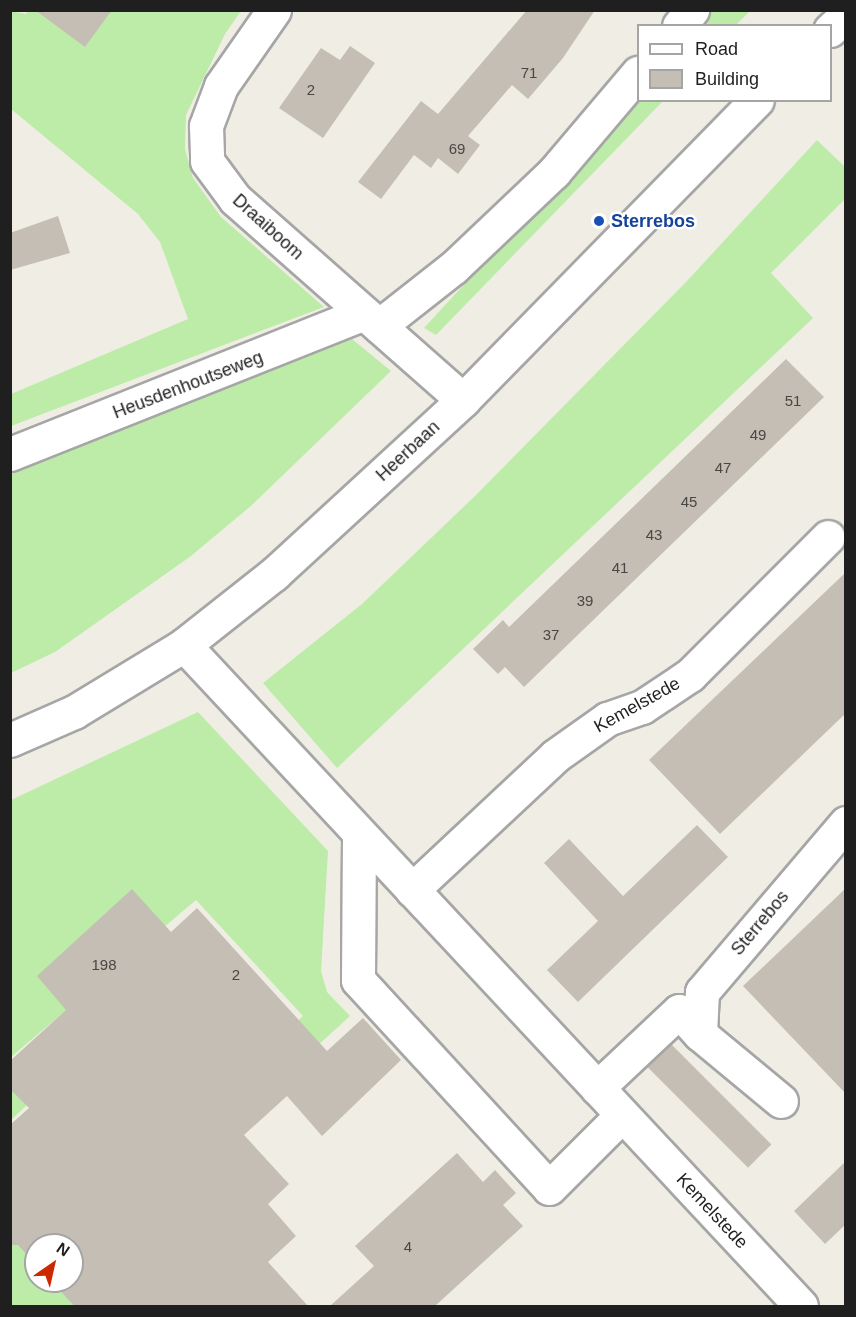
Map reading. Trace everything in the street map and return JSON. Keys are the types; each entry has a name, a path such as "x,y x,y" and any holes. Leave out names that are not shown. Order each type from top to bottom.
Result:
{"street":[{"name":"Draaiboom","path":"274,10 221,87 206,126 207,161 234,199 463,400"},
{"path":"681,24 692,10"},
{"path":"828,24 839,10"},
{"path":"832,29 846,15"},
{"name":"Heusdenhoutseweg","path":"10,454 372,319 454,267 554,172 637,75"},
{"name":"Heerbaan","path":"10,740 74,712 184,645 274,574 463,400 755,102"},
{"name":"Kemelstede","path":"412,890 555,756 607,719 642,707 690,675 828,537"},
{"name":"Kemelstede","path":"184,645 359,836 801,1306"},
{"name":"Sterrebos","path":"700,1034 702,992 846,823"},
{"path":"359,836 358,980 549,1188 622,1115"},
{"path":"597,1088 679,1011 700,1034 781,1101"}],"green space":[{"path":"29,10 241,11 225,34 186,115 185,149 193,178 221,217 324,307 11,426 11,394 188,319 160,242 138,214 11,109 11,11 26,14"},
{"path":"708,11 750,11 737,24 697,24"},
{"path":"637,96 637,102 662,102 436,335 424,328"},
{"path":"817,140 845,167 845,199 771,273 813,318 337,768 263,683 362,604 475,496 687,281"},
{"path":"352,339 391,371 252,505 191,556 55,652 11,673 11,471"},
{"path":"198,712 328,851 321,971 327,992 350,1016 304,1058 283,1034 303,1016 196,900 11,1057 11,800"},
{"path":"11,1086 27,1105 11,1120"},
{"path":"11,1214 26,1233 24,1233 24,1293 62,1293 74,1306 11,1306"}],"building":[{"path":"35,10 112,10 85,47"},
{"path":"527,10 595,10 563,58 528,99 512,85 468,136 480,145 458,174 438,158 431,168 414,155 381,199 358,182 421,101 438,114"},
{"path":"350,46 375,63 323,138 279,108 321,48 340,60"},
{"path":"58,216 70,253 10,270 10,233"},
{"path":"786,359 824,397 524,687 505,667 498,674 473,649 503,620 509,627"},
{"path":"846,572 846,713 720,834 649,760"},
{"path":"697,825 728,857 578,1002 547,970 598,921 544,863 569,839 623,896"},
{"path":"846,888 846,1094 743,986"},
{"path":"132,889 171,932 197,908 327,1051 363,1018 401,1060 322,1136 287,1096 244,1135 289,1184 268,1204 296,1236 268,1262 308,1306 74,1306 62,1293 84,1293 84,1233 24,1233 24,1252 18,1245 10,1245 10,1125 29,1108 10,1089 10,1061 66,1010 37,976"},
{"path":"671,1044 771,1144 748,1168 648,1067"},
{"path":"457,1153 483,1182 495,1170 516,1193 503,1205 523,1226 435,1306 330,1306 374,1266 355,1246"},
{"path":"846,1161 846,1224 825,1244 794,1211"}],"place":[{"name":"Sterrebos","path":"599,221"}]}
